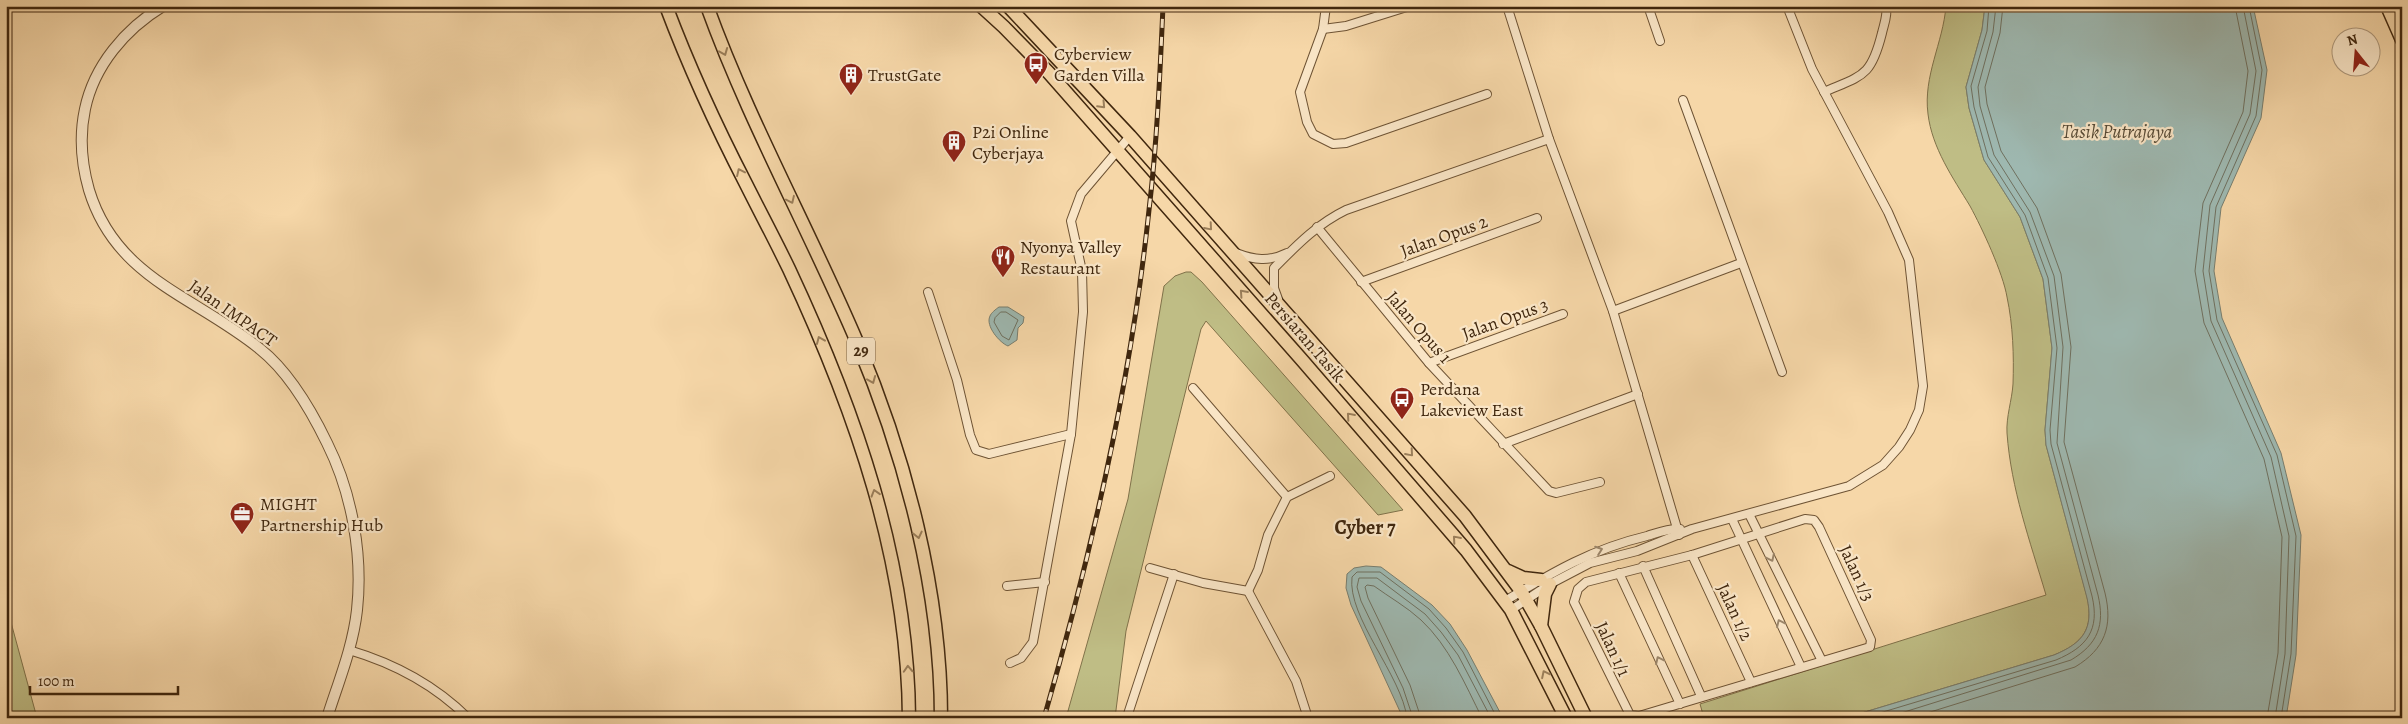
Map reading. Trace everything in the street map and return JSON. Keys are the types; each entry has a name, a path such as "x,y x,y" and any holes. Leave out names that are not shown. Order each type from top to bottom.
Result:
{"main road":[{"name":"29","path":"666,6 703,94 812,320 850,412 880,509 898,587 906,638 909,718"},
{"name":"29","path":"707,6 722,49 763,142 857,342 888,420 901,465 930,588 938,648 941,718"},
{"name":"Persiaran Tasik","path":"981,6 1049,73 1466,550 1508,606 1566,718"},
{"name":"Persiaran Tasik","path":"1008,6 1130,136 1465,516 1506,570 1542,626 1586,718"},
{"path":"2387,6 2402,40"},
{"path":"1506,570 1523,578 1545,582 1542,626"}],"street":[{"name":"Jalan IMPACT","path":"163,6 117,44 106,57 95,78 87,96 82,126 82,162 85,177 103,226 126,256 150,276 248,340 267,355 298,392 328,444 352,513 358,570 357,610 349,650 327,718"},
{"path":"1326,6 1323,29 1302,80 1300,92 1307,122 1313,134 1334,144 1346,143 1487,94"},
{"path":"1323,29 1346,26 1410,6"},
{"path":"1507,6 1549,139 1613,311 1678,532"},
{"path":"1648,6 1660,41"},
{"path":"1508,606 1575,564 1619,542 1651,535 1678,532 1732,519 1826,494 1865,478 1883,465 1899,447 1919,410 1923,386 1922,363 1909,260 1888,212 1806,58 1787,6"},
{"path":"1824,92 1861,76 1873,64 1886,17 1886,6"},
{"path":"1683,100 1782,372"},
{"path":"1010,663 1020,658 1033,642 1071,434 1083,312 1082,271 1070,221 1082,194 1130,136"},
{"path":"1282,310 1274,288 1274,268 1317,227 1346,210 1549,139"},
{"name":"Jalan Opus 2","path":"1361,282 1537,218"},
{"name":"Jalan Opus 1","path":"1317,227 1429,363 1549,491 1556,493 1600,482"},
{"path":"1229,250 1253,259 1266,260 1291,251"},
{"path":"1613,311 1741,263"},
{"path":"928,292 957,380 970,435 976,450 989,454 1071,434"},
{"name":"Jalan Opus 3","path":"1429,363 1563,314"},
{"path":"1193,388 1287,497"},
{"path":"1503,444 1638,394"},
{"path":"1248,592 1258,570 1268,535 1287,497 1330,476"},
{"path":"1749,514 1760,535 1822,661 1680,704 1619,573 1692,555 1760,535"},
{"path":"1732,519 1801,667"},
{"name":"Jalan 1/3","path":"1760,535 1805,519 1814,520 1819,527 1872,643 1866,648 1822,661"},
{"path":"1575,564 1654,545 1678,532"},
{"path":"1651,535 1654,545"},
{"name":"Jalan 1/2","path":"1692,555 1751,682"},
{"path":"1643,566 1702,696"},
{"path":"1150,568 1203,583 1248,592"},
{"name":"Jalan 1/1","path":"1619,573 1581,585 1575,593 1574,602 1630,715 1639,716 1680,704"},
{"path":"1127,717 1174,574"},
{"path":"1007,586 1045,582"},
{"path":"1248,592 1296,681 1308,718"},
{"path":"349,650 374,658 434,688 468,718"}],"shaded area":[{"path":"1946,6 1985,6 1982,30 1966,87 1969,108 1984,160 2020,217 2043,279 2052,348 2045,430 2046,445 2087,597 2089,618 2087,626 2079,640 2054,655 1845,718 1704,718 1700,704 2046,595 2022,515 2009,454 2007,427 2013,384 2013,352 2011,318 2005,287 1997,263 1980,226 1950,174 1930,127 1927,100 1928,86"},
{"path":"1191,272 1202,282 1403,510 1378,515 1206,321 1201,329 1126,631 1115,718 1066,718 1128,499 1164,286 1175,276"},
{"path":"6,604 37,718 6,718"}],"water":[{"name":"Tasik Putrajaya","path":"1985,6 2253,6 2267,70 2261,118 2221,208 2214,271 2222,318 2281,453 2301,535 2296,655 2286,718 1845,718 2054,655 2079,640 2084,634 2089,618 2087,598 2046,445 2045,430 2052,348 2043,279 2020,217 1984,160 1969,108 1966,87 1982,30"},
{"path":"999,307 1008,307 1024,317 1023,323 1018,328 1017,340 1008,346 997,338 991,329 989,320 994,311"},
{"path":"1366,566 1381,567 1432,605 1450,624 1467,650 1503,718 1403,718 1351,605 1346,588 1347,574 1354,568"}],"railway":[{"path":"1044,718 1094,530 1121,403 1132,339 1152,185 1163,6"}],"place":[{"name":"Cyberview Garden Villa","path":"1036,85"},
{"name":"TrustGate","path":"851,96"},
{"name":"P2i Online Cyberjaya","path":"954,163"},
{"name":"Nyonya Valley Restaurant","path":"1003,278"},
{"name":"Perdana Lakeview East","path":"1402,420"},
{"name":"MIGHT Partnership Hub","path":"242,535"}],"district":[{"name":"Cyber 7","path":"1365,527"}]}
